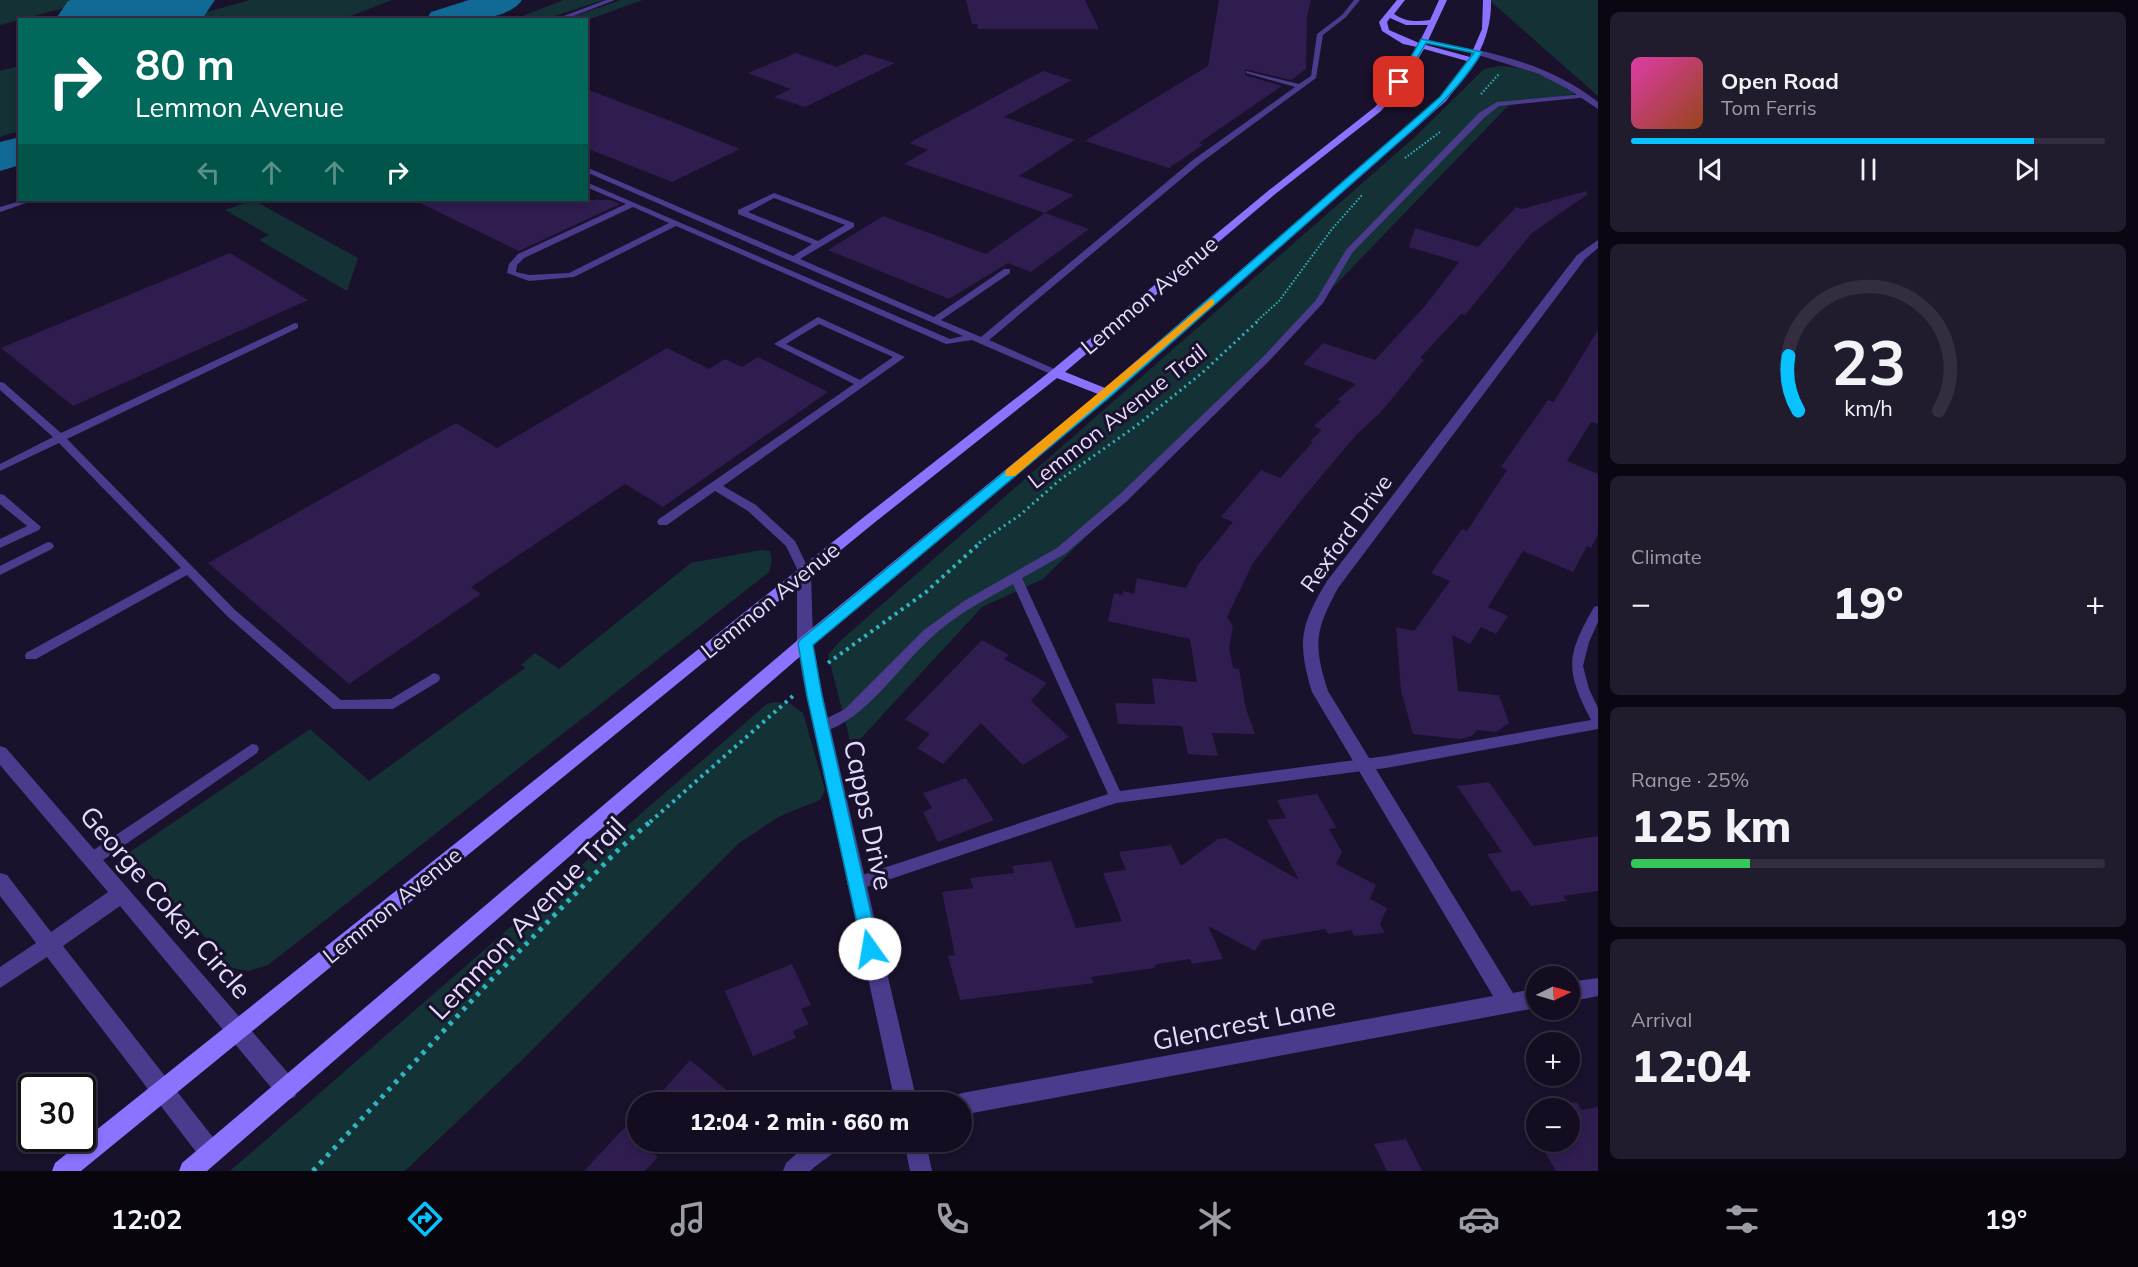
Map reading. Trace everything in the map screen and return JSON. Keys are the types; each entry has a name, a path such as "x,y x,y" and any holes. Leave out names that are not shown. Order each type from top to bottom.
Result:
{"main road":[{"path":"1401,0 1383,22 1386,31 1395,37 1476,56"},
{"name":"Lemmon Avenue","path":"63,1171 804,572 1056,373 1271,193 1378,109 1388,99 1422,43 1443,0"},
{"name":"Lemmon Avenue","path":"190,1171 805,643 1107,393 1436,105 1476,56 1486,28 1487,0"},
{"path":"1391,15 1412,24 1434,22"},
{"path":"1056,373 1107,393"}],"street":[{"path":"1476,56 1487,64 1539,70 1565,82 1598,106"},
{"name":"Rexford Drive","path":"1508,1003 1320,692 1311,664 1308,640 1311,623 1332,585 1595,248"},
{"name":"Capps Drive","path":"804,572 805,643 821,729 904,1092"},
{"name":"George Coker Circle","path":"0,753 287,1089"},
{"path":"0,881 211,1153"},
{"path":"0,979 120,895"},
{"path":"1580,990 1598,987"},
{"name":"Glencrest Lane","path":"972,1102 1526,1000"},
{"path":"794,1171 814,1152"},
{"path":"917,1152 921,1171"}],"lane":[{"path":"562,18 612,0"},
{"path":"588,185 949,342 978,339 1196,162 1314,77 1320,34 1344,16 1357,0"},
{"path":"1248,72 1300,86"},
{"path":"821,729 850,713 928,633 968,604 1060,551 1123,498 1266,359 1320,301 1349,252 1482,115 1497,104 1586,96"},
{"path":"588,170 1056,373"},
{"path":"793,259 819,244 851,225 774,195 741,212 819,244"},
{"path":"0,210 28,201"},
{"path":"633,204 521,256 513,264 511,273 529,278 571,275 676,223"},
{"path":"935,320 1006,270"},
{"path":"663,522 900,357 818,320 779,345 861,384"},
{"path":"0,468 124,406 295,326"},
{"path":"0,386 60,439 231,613 338,705 393,704 434,678"},
{"path":"715,486 752,508 791,544 804,572"},
{"path":"0,498 35,526 0,544"},
{"path":"0,571 48,546"},
{"path":"31,656 189,569"},
{"path":"1016,578 1116,797"},
{"path":"855,884 1116,797 1363,765 1598,722 1583,693 1576,671 1580,643 1598,610"},
{"path":"91,860 252,749"}],"path":[{"path":"1475,100 1499,75 1493,68"},
{"path":"1405,158 1441,131"},
{"name":"Lemmon Avenue Trail","path":"827,665 865,634 926,592 978,544 1020,515 1061,479 1136,426 1202,373 1279,301 1332,229 1366,191"},
{"name":"Lemmon Avenue Trail","path":"313,1171 491,980 619,849 782,706"}],"green space":[{"path":"0,0 95,0 27,18 18,18 18,20 0,25"},
{"path":"250,0 392,0 346,18 186,18"},
{"path":"564,0 603,0 549,18 518,18"},
{"path":"621,0 643,0 588,20 569,18"},
{"path":"1489,0 1598,0 1598,96"},
{"path":"18,66 18,131 0,137 0,71"},
{"path":"1499,66 1519,68 1546,77 1573,91 1574,97 1531,100 1508,106 1201,424 1043,579 982,607 852,748 828,655 838,643 1416,136 1484,69"},
{"path":"255,201 358,258 347,291 259,240 269,235 225,210"},
{"path":"761,550 770,551 772,560 769,572 268,965 249,971 232,968 130,852 310,729 369,781 525,668 521,665 535,653 559,669 691,563"},
{"path":"775,702 791,704 803,713 825,790 820,800 780,816 739,843 521,1061 405,1171 230,1171 767,704"}],"building":[{"path":"966,0 1085,0 1099,29 978,29 977,24 972,24"},
{"path":"1219,0 1311,0 1307,16 1306,69 1291,80 1245,69 1245,75 1282,86 1199,143 1203,145 1169,168 1085,141 1208,66"},
{"path":"796,53 837,67 865,54 895,63 805,107 774,97 791,89 748,73"},
{"path":"1043,71 1072,80 1004,117 1075,140 1019,176 1074,195 1045,213 904,164 928,150 909,143"},
{"path":"588,90 740,149 672,182 588,149"},
{"path":"1586,191 1588,194 1532,233 1465,315 1461,314 1420,358 1424,360 1380,413 1357,434 1303,498 1253,563 1227,617 1233,626 1229,648 1233,668 1239,669 1246,709 1255,734 1212,733 1218,756 1188,754 1182,726 1118,724 1115,703 1155,704 1152,678 1197,682 1190,639 1108,621 1114,593 1123,595 1123,591 1134,594 1137,578 1186,588 1198,565 1233,522 1221,517 1261,470 1280,478 1313,442 1310,441 1322,430 1314,426 1341,401 1337,400 1356,384 1303,364 1323,343 1375,360 1424,307 1459,262 1409,247 1415,228 1478,247 1516,207 1522,209"},
{"path":"610,200 620,204 519,251 416,201"},
{"path":"1045,213 1089,229 1031,272 1008,263 949,299 828,250 883,216 986,254"},
{"path":"230,253 308,300 73,406 1,348"},
{"path":"1598,330 1598,424 1591,422 1567,461 1598,474 1598,534 1591,548 1587,546 1573,572 1523,551 1488,607 1508,616 1496,634 1481,627 1470,644 1452,635 1458,691 1499,695 1509,723 1496,732 1477,730 1472,736 1460,739 1413,734 1401,691 1396,627 1414,631 1450,581 1431,573 1462,529 1467,531 1507,470 1501,467 1548,400 1554,402"},
{"path":"667,348 709,369 725,359 742,367 758,357 828,392 663,507 625,484 471,587 481,594 349,684 208,563 456,423 497,448"},
{"path":"982,640 1009,655 1004,659 1047,683 1031,701 1069,737 1023,765 981,723 943,764 917,748 930,734 905,719"},
{"path":"966,778 994,820 938,842 923,812 932,808 923,793"},
{"path":"1489,782 1534,846 1598,836 1598,891 1563,896 1567,901 1531,906 1520,890 1512,892 1487,854 1502,852 1457,786"},
{"path":"1317,794 1337,828 1329,829 1342,852 1336,864 1376,885 1370,899 1387,908 1380,924 1385,933 1354,936 1352,930 1328,934 1325,929 1262,940 1255,951 1208,926 1223,959 1192,964 1190,959 1157,964 1154,968 1091,977 1094,983 960,1000 948,956 955,955 942,892 973,888 970,878 1014,873 1012,866 1051,861 1076,928 1122,921 1103,873 1126,870 1119,852 1171,845 1181,866 1218,839 1226,838 1299,880 1267,820 1286,818 1277,800"},
{"path":"792,964 811,1005 801,1009 809,1024 793,1031 796,1038 753,1056 725,991"},
{"path":"690,1060 729,1092 662,1092"},
{"path":"1580,1107 1582,1110 1598,1107 1598,1171 1556,1171 1545,1152 1580,1152"},
{"path":"626,1126 627,1152 653,1152 658,1157 645,1171 584,1171"},
{"path":"1406,1139 1422,1171 1387,1171 1374,1144"}],"taxiway":[{"path":"450,18 504,0"},
{"path":"0,157 18,151"}],"runway":[{"path":"107,18 171,0"}],"slow traffic":[{"path":"1011,473 1211,302"}],"route":[{"path":"870,949 814,696 805,643 1107,393 1414,125 1443,99 1478,52 1424,41 1399,82"}]}
